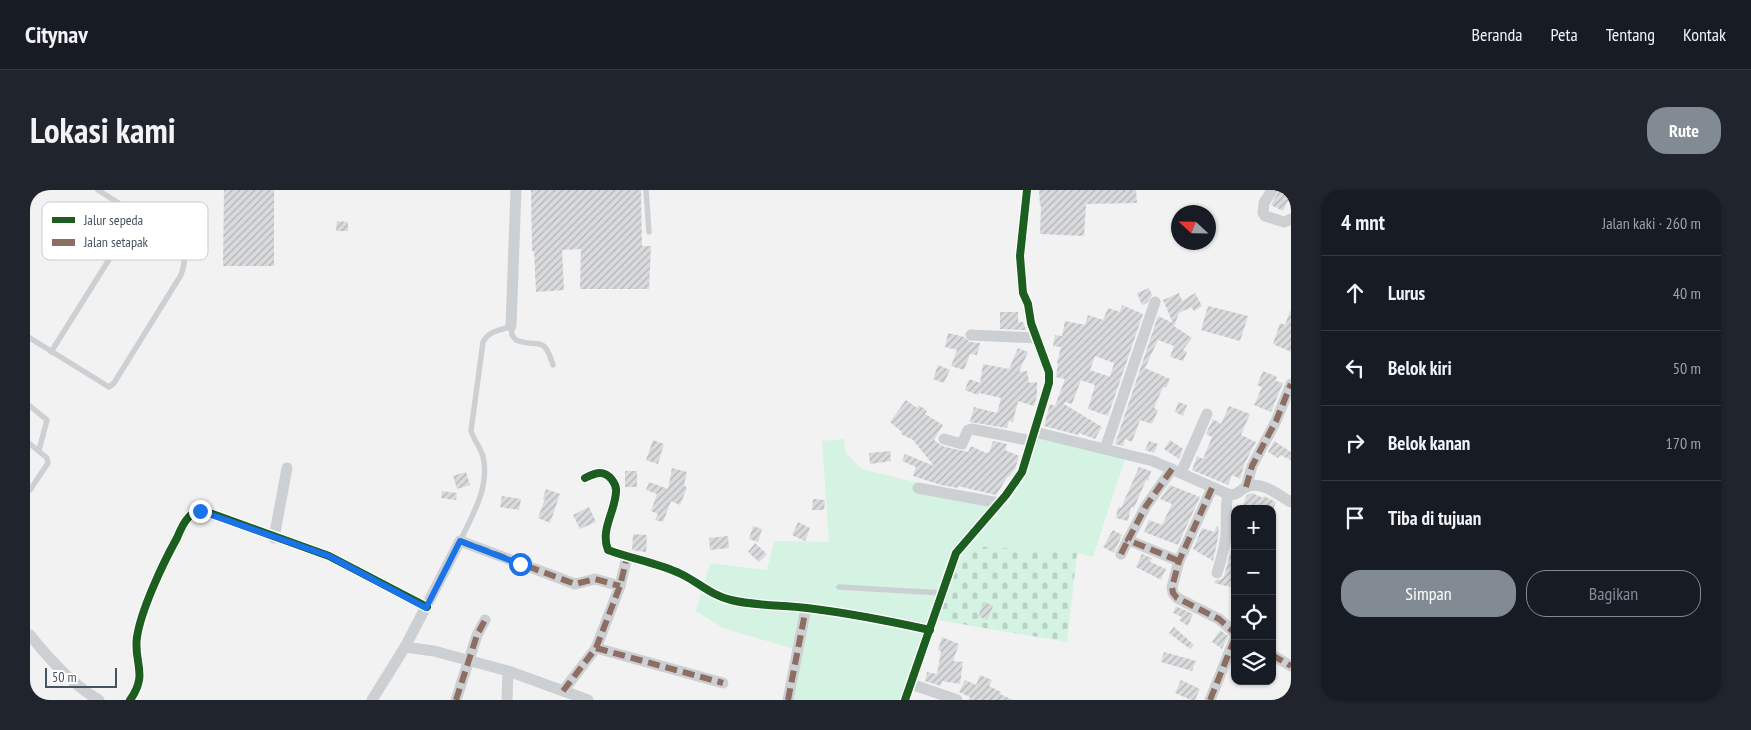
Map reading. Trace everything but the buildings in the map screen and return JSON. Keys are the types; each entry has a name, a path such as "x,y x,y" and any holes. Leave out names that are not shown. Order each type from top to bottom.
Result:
{"street":[{"path":"512,326 516,190"},
{"path":"905,700 956,553 999,503 1022,472 1050,378 1023,293 1020,256 1027,190"},
{"path":"1272,190 1264,204 1263,212 1265,216 1284,222 1291,218"},
{"path":"1105,450 1156,302"},
{"path":"972,335 1038,338"},
{"path":"1246,487 1252,466 1276,421 1291,384"},
{"path":"1121,554 1139,517 1176,471 1207,414"},
{"path":"944,439 962,444 968,430 972,429 1033,437 1105,450 1153,461 1228,494 1237,494 1246,487 1261,486 1291,502"},
{"path":"274,538 287,468"},
{"path":"585,478 600,473 605,474 613,480 616,486 616,494 605,541 608,550 668,568 722,598 755,604 806,608 930,630"},
{"path":"918,488 999,503"},
{"path":"1212,488 1179,561 1172,587 1173,593 1177,598 1219,619 1231,630"},
{"path":"1217,573 1226,532 1225,507 1228,494"},
{"path":"130,700 137,689 139,679 140,665 136,639 140,626 161,570 188,518 197,511 202,511 329,556 426,608"},
{"path":"1128,540 1179,561"},
{"path":"372,700 406,647 460,541 575,584 595,578 620,586"},
{"path":"563,691 596,648 620,586 627,557"},
{"path":"788,700 806,608"},
{"path":"456,700 477,635 485,620"},
{"path":"30,635 77,685 99,700"},
{"path":"1210,700 1234,640"},
{"path":"406,647 427,649 508,671 588,700"},
{"path":"596,648 724,683"},
{"path":"1276,657 1291,666"},
{"path":"507,700 508,671"},
{"path":"911,684 957,700"}],"lane":[{"path":"98,190 117,202"},
{"path":"646,190 649,232"},
{"path":"51,352 109,260"},
{"path":"30,338 110,388 181,275 185,260"},
{"path":"460,541 484,486 483,457 472,431 483,342 489,333 512,326 512,335 516,340 536,342 545,346 549,350 553,365"},
{"path":"30,406 47,420 38,450"},
{"path":"30,444 47,458 48,463 30,490"},
{"path":"838,587 942,593"}],"green space":[{"path":"1038,438 1125,459 1093,557 1077,553 960,545 905,700 788,700 794,649 723,628 696,611 710,563 767,570 774,541 829,542 822,441 844,439 846,453 862,469 1008,505"},
{"path":"960,545 1077,553 1067,642 938,620"}],"marked path":[{"path":"1246,487 1252,466 1276,421 1291,384"},
{"path":"1172,469 1146,506 1128,540 1179,561"},
{"path":"1212,488 1179,561 1172,587 1173,593 1177,598 1219,619 1231,630"},
{"path":"1121,554 1128,540"},
{"path":"460,541 575,584 595,579 620,586"},
{"path":"563,691 596,648 620,586 627,557"},
{"path":"788,700 806,608"},
{"path":"456,700 477,635 485,620"},
{"path":"1210,700 1234,640"},
{"path":"596,648 723,683"},
{"path":"1276,657 1291,666"}],"cycle path":[{"path":"905,700 956,553 1006,495 1022,472 1049,383 1049,372 1031,323 1028,304 1023,293 1020,256 1027,190"},
{"path":"585,478 603,473 612,479 615,486 615,499 606,535 608,550 672,570 711,592 731,600 838,612 930,630"},
{"path":"130,700 139,683 140,675 136,646 143,614 159,573 182,527 189,517 197,511 207,512 329,556 427,607"}],"route":[{"path":"200,511 329,556 426,608 460,541 520,564"}]}
